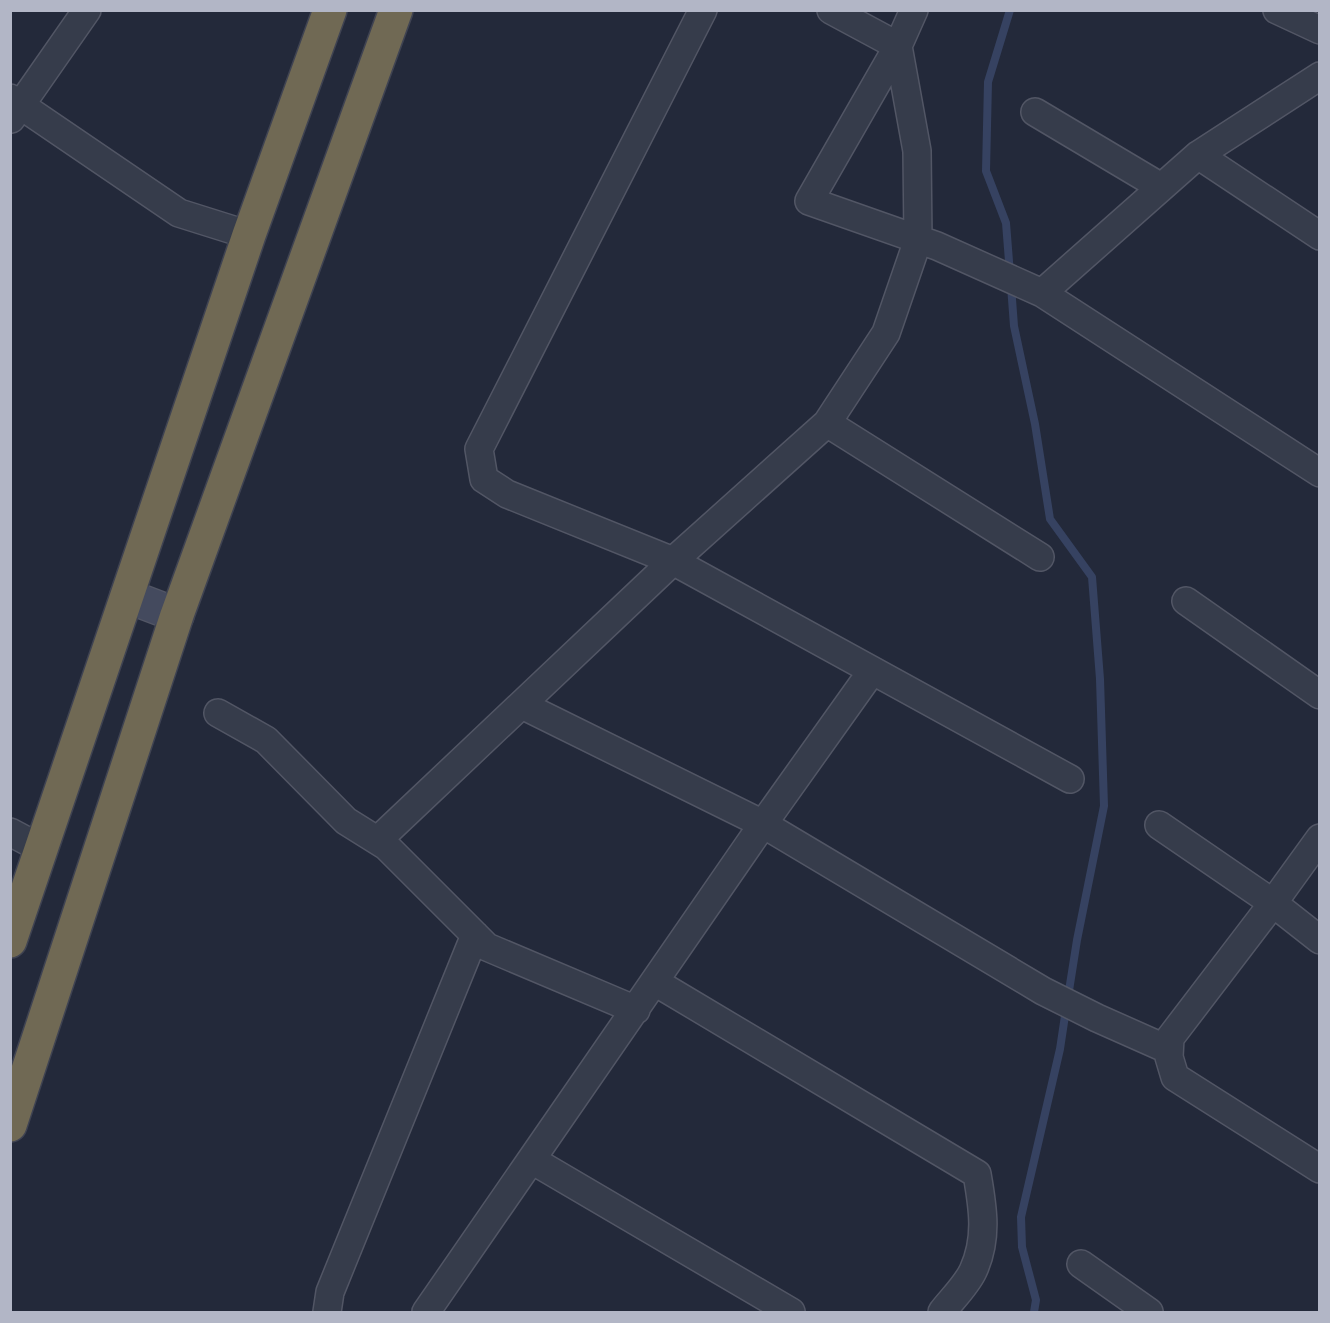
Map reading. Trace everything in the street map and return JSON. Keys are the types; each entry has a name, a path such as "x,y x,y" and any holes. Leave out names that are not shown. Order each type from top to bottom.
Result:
{"highway":[{"path":"10,941 249,235 330,10"},
{"path":"10,1125 177,615 396,10"}],"street":[{"path":"87,10 14,108 179,213 249,235"},
{"path":"703,10 479,450 484,479 507,494 673,561 1070,779"},
{"path":"831,10 898,46"},
{"path":"914,10 898,46 809,201 928,243 1042,293 1320,473"},
{"path":"1277,10 1320,30"},
{"path":"378,840 673,561 827,423 886,333 928,243 917,151 898,46"},
{"path":"1042,293 1198,155 1320,75"},
{"path":"1035,112 1161,187"},
{"path":"1198,155 1320,236"},
{"path":"827,423 1040,557"},
{"path":"127,596 177,615"},
{"path":"1185,602 1320,695"},
{"path":"426,1312 763,824 872,671"},
{"path":"522,705 763,824 1043,991 1170,1050"},
{"path":"218,713 266,740 346,821 386,846 487,947 636,1010"},
{"path":"1159,825 1273,903 1320,939"},
{"path":"10,832 42,849"},
{"path":"1320,838 1170,1038 1169,1057 1175,1077 1320,1169"},
{"path":"327,1312 330,1292 475,935"},
{"path":"655,982 977,1174 984,1213 984,1234 973,1273 942,1312"},
{"path":"532,1160 792,1312"},
{"path":"1081,1264 1149,1312"}],"waterway":[{"path":"1010,10 988,82 986,171 1006,223 1010,274"},
{"path":"1011,286 1014,326 1035,424 1050,519 1092,577 1100,679 1104,806 1068,997"},
{"path":"1034,1312 1036,1300 1022,1247 1021,1217 1060,1049 1066,1009"}]}
